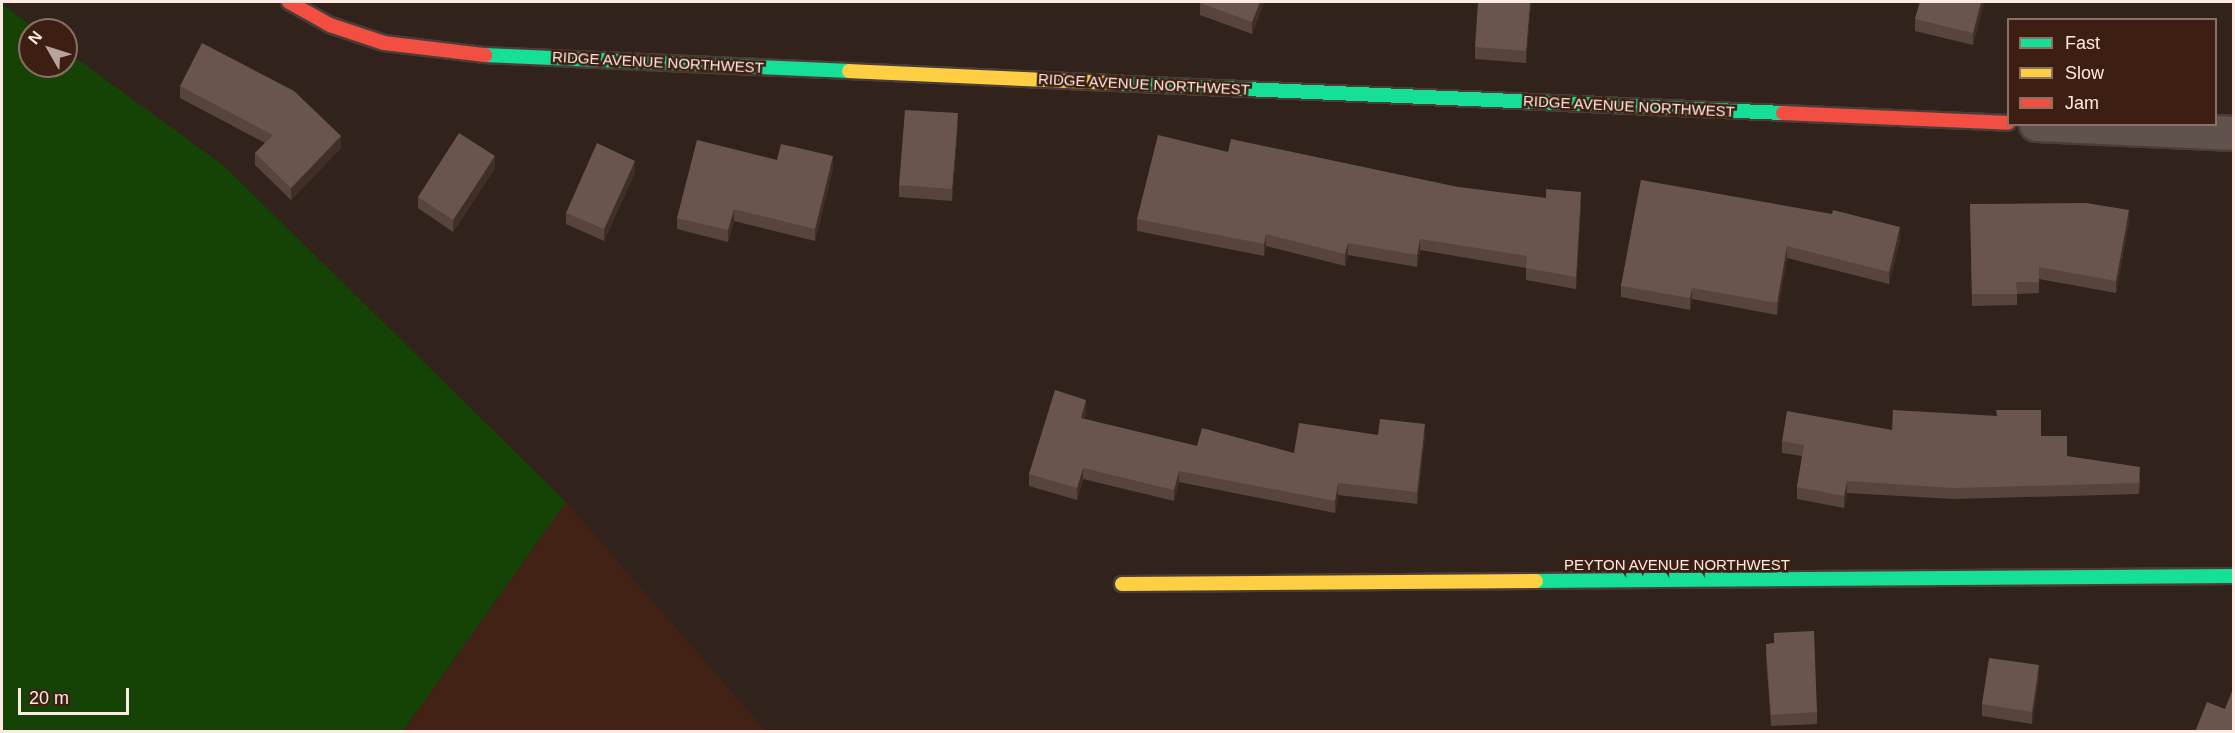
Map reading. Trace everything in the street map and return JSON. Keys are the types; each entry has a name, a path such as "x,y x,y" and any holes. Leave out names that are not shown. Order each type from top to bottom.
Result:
{"street":[{"name":"RIDGE AVENUE NORTHWEST","path":"289,2 330,25 373,40 446,53 2007,123"},
{"path":"2080,126 2234,133"},
{"name":"PEYTON AVENUE NORTHWEST","path":"1122,584 2234,576"}],"shaded area":[{"path":"566,502 766,731 403,732"}],"green space":[{"path":"2,4 21,18 18,18 18,78 78,78 78,60 224,166 566,502 403,731 2,731"}],"building":[{"path":"1201,2 1260,2 1252,22"},
{"path":"1478,2 1530,2 1526,51 1475,47"},
{"path":"1920,2 1981,2 1973,33 1915,19"},
{"path":"202,43 294,91 341,136 291,188 255,153 273,135 180,86"},
{"path":"905,110 958,113 952,189 899,185"},
{"path":"459,133 495,156 453,220 418,197"},
{"path":"1158,135 1228,152 1231,139 1458,187 1546,198 1546,189 1581,192 1576,277 1526,268 1527,256 1420,239 1417,255 1348,243 1345,254 1266,234 1264,244 1137,219"},
{"path":"697,140 777,160 781,144 833,156 815,229 734,209 728,230 677,218"},
{"path":"597,143 635,161 604,229 566,213"},
{"path":"1641,180 1832,214 1833,210 1900,227 1889,272 1787,246 1777,303 1692,288 1690,298 1621,286"},
{"path":"2086,203 2129,210 2116,281 2039,267 2039,282 2016,282 2017,294 1972,294 1970,204"},
{"path":"1055,390 1086,400 1081,418 1197,446 1202,428 1294,453 1299,423 1378,435 1380,419 1425,424 1417,492 1338,483 1335,501 1179,471 1174,490 1083,468 1077,488 1029,474"},
{"path":"1893,410 1997,416 1996,410 2041,410 2041,436 2067,436 2067,456 2140,467 2139,483 1954,488 1847,481 1844,496 1797,487 1804,445 1782,441 1787,411 1892,430"},
{"path":"1814,631 1817,712 1771,715 1766,644 1774,643 1774,633"},
{"path":"1989,658 2039,665 2032,712 1982,704"},
{"path":"2234,686 2234,732 2195,732 2207,702 2225,709"}],"traffic: fast":[{"path":"485,55 849,71"},
{"path":"1110,83 1783,113"},
{"path":"1536,581 2234,576"}],"traffic: slow":[{"path":"849,71 1110,83"},
{"path":"1122,584 1536,581"}],"traffic: jam":[{"path":"289,2 330,25 384,43 485,55"},
{"path":"1783,113 2007,123"}]}
